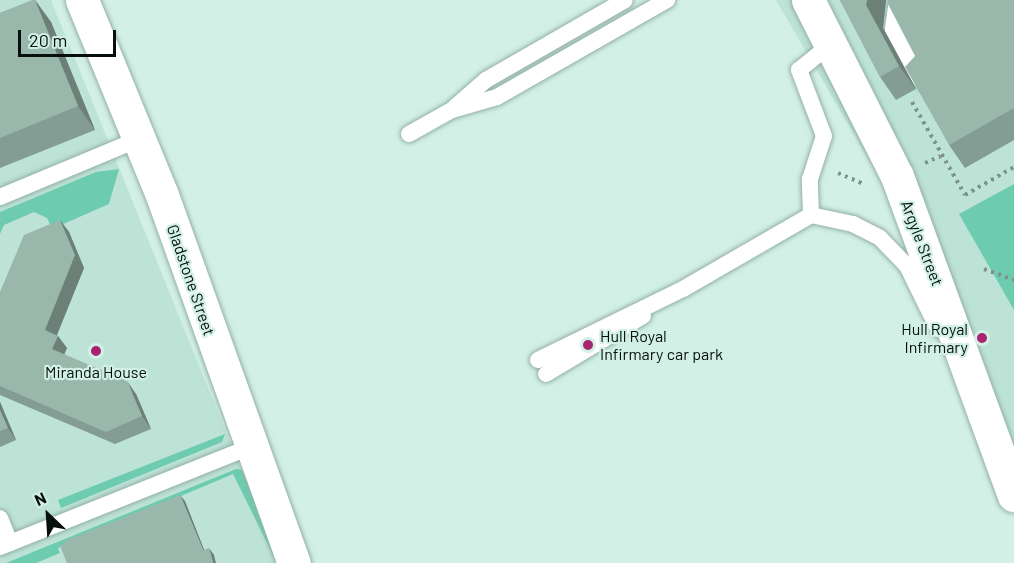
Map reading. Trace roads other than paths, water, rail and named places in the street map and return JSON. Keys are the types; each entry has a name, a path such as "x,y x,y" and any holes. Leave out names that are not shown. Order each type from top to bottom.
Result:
{"street":[{"name":"Gladstone Street","path":"82,0 139,139 294,563"},
{"name":"Argyle Street","path":"808,0 897,177 980,413 1014,495"}],"lane":[{"path":"409,134 452,110 486,80 625,0"},
{"path":"452,110 497,97 667,0"},
{"path":"897,0 893,29 919,87"},
{"path":"811,215 810,179 824,136 799,70 831,44"},
{"path":"0,198 139,139"},
{"path":"542,367 811,215 853,224 880,238 907,266 980,413"},
{"path":"0,518 5,545 250,447"}],"place":[{"name":"Hull Royal Infirmary","path":"982,338"},
{"name":"Hull Royal Infirmary car park","path":"588,345"},
{"name":"Miranda House","path":"96,351"}]}
